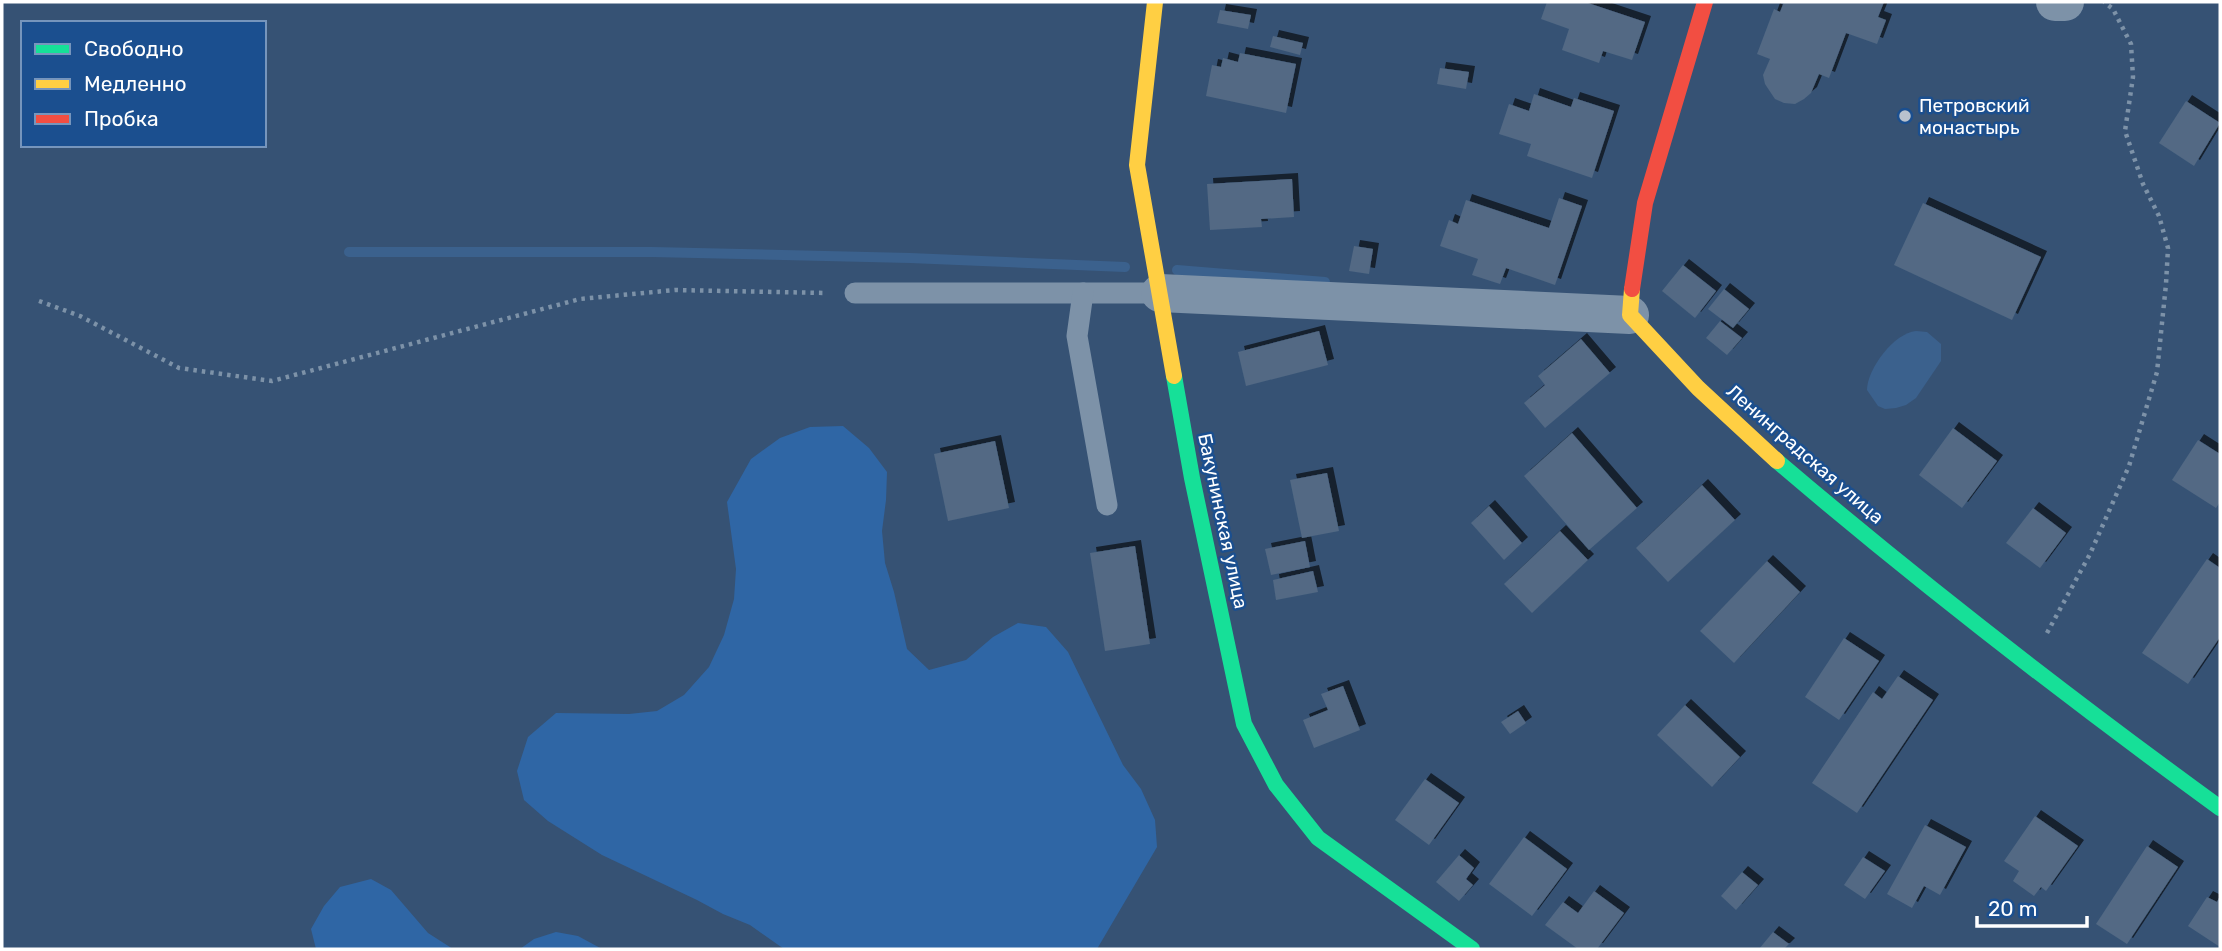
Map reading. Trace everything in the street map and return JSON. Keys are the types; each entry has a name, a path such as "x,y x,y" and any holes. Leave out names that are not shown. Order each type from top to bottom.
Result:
{"street":[{"name":"Бакунинская улица","path":"1155,2 1137,165 1192,478 1244,724 1259,760 1297,816 1318,838 1472,949"},
{"path":"1160,293 1630,315 1634,266 1644,203 1705,2"},
{"path":"2055,2 2065,2"},
{"name":"Ленинградская улица","path":"1630,315 1693,384 1831,507 2125,740 2220,808"}],"lane":[{"path":"855,293 1160,293"},
{"path":"1083,293 1077,336 1107,505"}],"path":[{"path":"2029,664 2090,554 2129,466 2157,372 2168,248 2159,216 2143,184 2125,131 2133,77 2131,44 2113,9 2104,2"},
{"path":"39,301 80,316 179,368 272,381 580,299 675,290 855,293"}],"shaded area":[{"path":"1916,331 1927,332 1941,344 1941,361 1916,398 1896,408 1885,409 1878,406 1867,390 1872,372 1891,345 1899,338"},
{"path":"843,426 869,448 887,472 882,531 885,563 907,649 929,670 966,660 993,637 1018,623 1046,627 1068,652 1123,765 1141,789 1155,820 1157,847 1097,949 784,949 750,925 602,855 548,821 524,800 517,771 528,737 556,713 629,714 657,711 684,695 709,667 724,635 734,599 736,569 727,502 751,459 780,438 810,427"},
{"path":"371,879 391,890 428,933 453,949 316,949 311,929 324,906 340,887"},
{"path":"556,932 578,936 602,949 520,949 534,939"}],"building":[{"path":"1547,2 1585,2 1645,22 1632,60 1603,51 1599,63 1562,50 1569,29 1541,19"},
{"path":"1784,2 1884,2 1878,17 1886,20 1877,44 1846,33 1829,78 1819,74 1811,93 1804,99 1795,104 1784,103 1775,99 1765,84 1763,75 1770,59 1757,54 1774,9 1780,12"},
{"path":"1220,10 1251,15 1248,29 1217,23"},
{"path":"1273,36 1303,43 1300,55 1270,47"},
{"path":"1240,53 1296,64 1286,113 1206,96 1212,65 1221,67 1223,58 1238,62"},
{"path":"1440,68 1469,72 1466,89 1437,84"},
{"path":"1534,94 1571,107 1574,98 1614,111 1592,178 1527,156 1531,144 1499,134 1509,104 1529,111"},
{"path":"2186,101 2220,123 2194,166 2159,143"},
{"path":"1292,179 1294,217 1261,219 1262,227 1210,230 1207,184"},
{"path":"1559,198 1582,206 1555,285 1506,268 1500,284 1472,275 1478,259 1440,246 1449,220 1458,224 1466,200 1549,228"},
{"path":"1923,203 2041,257 2012,320 1894,265"},
{"path":"1354,246 1373,249 1369,274 1349,271"},
{"path":"1683,265 1716,291 1695,318 1662,291"},
{"path":"1724,289 1749,309 1733,328 1708,309"},
{"path":"1720,321 1742,338 1727,355 1706,338"},
{"path":"1319,331 1328,365 1246,386 1238,352"},
{"path":"1581,339 1610,373 1545,428 1524,403 1545,385 1538,376"},
{"path":"1953,428 1997,461 1962,508 1919,475"},
{"path":"1572,433 1637,508 1589,550 1524,476"},
{"path":"2198,440 2220,454 2220,502 2216,508 2172,480"},
{"path":"995,441 1009,508 948,521 934,454"},
{"path":"1327,473 1339,531 1302,538 1290,480"},
{"path":"1702,485 1735,520 1668,582 1636,548"},
{"path":"1489,506 1522,543 1504,560 1471,523"},
{"path":"2033,508 2066,533 2040,568 2006,543"},
{"path":"1560,531 1588,560 1532,613 1504,584"},
{"path":"1305,541 1310,567 1271,575 1265,549"},
{"path":"1135,546 1150,644 1105,651 1090,553"},
{"path":"2207,559 2220,568 2220,637 2188,684 2142,653"},
{"path":"1767,561 1800,592 1734,663 1700,631"},
{"path":"1313,571 1318,592 1276,600 1273,580"},
{"path":"1844,638 1879,661 1839,720 1805,697"},
{"path":"1898,676 1933,700 1857,813 1812,783 1873,692 1882,699"},
{"path":"1343,686 1360,730 1314,748 1303,720 1328,710 1321,694"},
{"path":"1685,705 1740,757 1712,787 1657,735"},
{"path":"1518,711 1526,723 1510,734 1501,722"},
{"path":"1425,779 1459,803 1429,845 1395,820"},
{"path":"2035,816 2078,846 2046,891 2041,887 2034,896 2013,881 2019,871 2004,861"},
{"path":"1925,825 1966,847 1940,895 1924,886 1912,908 1887,894"},
{"path":"1524,837 1567,869 1532,916 1489,884"},
{"path":"2147,846 2178,867 2127,944 2096,924"},
{"path":"1459,855 1474,868 1466,879 1473,885 1459,901 1436,882"},
{"path":"1863,857 1885,871 1865,899 1844,885"},
{"path":"1742,872 1758,885 1736,910 1721,896"},
{"path":"1594,891 1624,913 1597,949 1578,949 1545,925 1563,902 1578,913"},
{"path":"2220,896 2220,947 2188,926 2207,897 2217,902"},
{"path":"1773,932 1789,944 1784,949 1759,949"}],"waterway":[{"path":"349,252 652,252 910,258 1125,267"},
{"path":"1177,270 1325,282"}],"traffic: fast":[{"path":"1174,376 1192,478 1244,724 1276,785 1318,838 1472,949"},
{"path":"1777,461 1996,639 2220,808"}],"traffic: slow":[{"path":"1155,2 1137,165 1174,376"},
{"path":"1632,289 1630,315 1698,388 1777,461"}],"traffic: jam":[{"path":"1632,289 1645,203 1705,2"}],"place":[{"name":"Петровский монастырь","path":"1905,116"}]}
